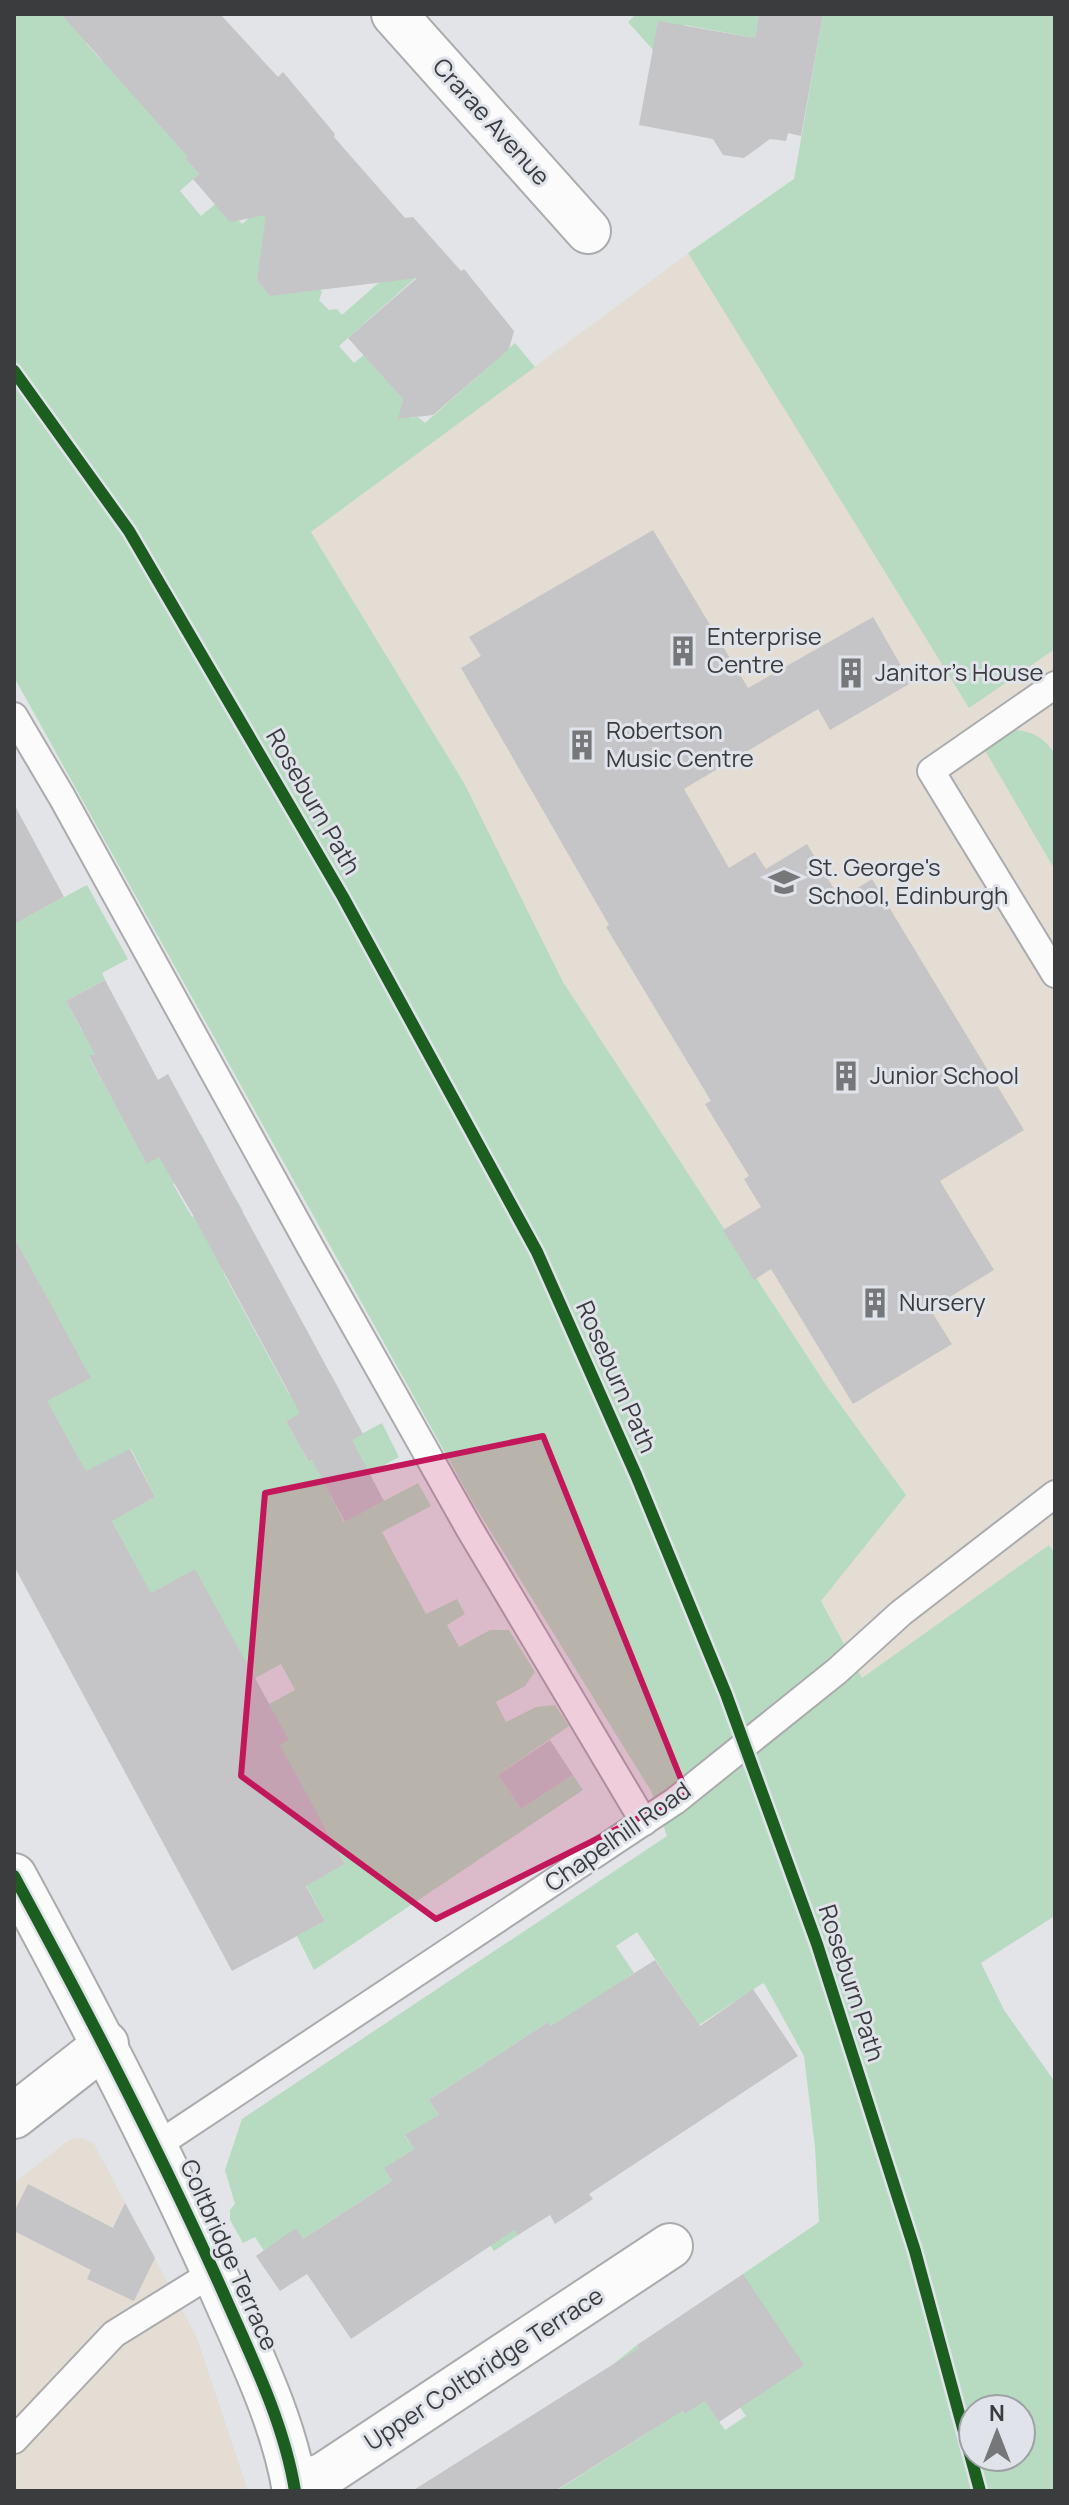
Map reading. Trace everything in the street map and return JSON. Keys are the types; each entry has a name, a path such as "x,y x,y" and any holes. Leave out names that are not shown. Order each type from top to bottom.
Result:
{"street":[{"name":"Crarae Avenue","path":"394,14 588,231"},
{"name":"Coltbridge Terrace","path":"14,1876 106,2044 214,2272 270,2405 294,2488"},
{"path":"14,2116 106,2044"},
{"name":"Upper Coltbridge Terrace","path":"294,2488 324,2475 670,2246"}],"lane":[{"path":"1055,685 931,771 1055,974"},
{"path":"14,716 469,1528 644,1822"},
{"name":"Chapelhill Road","path":"156,2146 675,1801 837,1671 901,1613 1055,1494"},
{"path":"14,2440 114,2334 214,2272"}],"highlighted area":[{"path":"543,1436 687,1794 436,1919 241,1776 265,1493"}],"shaded area":[{"name":"St. George's School, Edinburgh","path":"1055,14 1055,1806 862,1678 820,1601 464,783 311,532 794,179"},
{"path":"80,2138 93,2142 197,2338 248,2491 14,2491 14,2183 69,2140"}],"green space":[{"path":"14,14 115,18 86,43 102,61 109,56 241,109 185,158 199,174 180,191 201,216 220,200 242,224 336,144 284,249 258,272 257,280 270,295 304,272 322,292 319,300 329,310 337,309 342,315 425,242 439,257 339,346 354,363 364,355 403,399 401,407 410,418 418,417 425,423 515,343 535,367 311,532 464,783 563,982 828,1388 906,1495 821,1601 862,1678 1049,1545 1055,1554 1055,1919 1053,1917 981,1963 1004,2010 1055,2082 1055,2491 556,2491 652,2430 611,2366 637,2345 684,2414 705,2401 725,2430 746,2416 726,2387 743,2274 819,2222 815,2147 804,2056 765,1985 763,1983 696,2027 691,2013 637,1932 616,1946 634,1973 615,1986 582,2073 548,2022 429,2100 518,2235 494,2251 414,2130 405,2136 414,2149 385,2168 392,2181 303,2239 296,2229 264,2251 255,2237 243,2243 230,2220 230,2210 235,2204 225,2170 242,2119 667,1836 651,1791 473,1503 14,677"},
{"path":"636,14 759,14 755,38 685,25 655,52 628,22"},
{"path":"823,14 1055,14 1055,649 969,708 688,253 794,179"},
{"path":"1011,730 1037,736 1055,754 1055,870 983,747"},
{"path":"87,885 128,959 102,973 105,980 66,1001 82,1031 121,1010 133,1033 89,1057 148,1163 201,1134 215,1161 173,1184 192,1217 234,1196 243,1211 207,1230 225,1276 289,1394 330,1373 340,1391 286,1421 309,1462 382,1423 399,1457 330,1494 344,1522 418,1483 431,1506 382,1532 426,1614 457,1599 465,1614 447,1625 459,1647 490,1630 509,1630 535,1672 525,1686 496,1702 506,1722 536,1707 555,1705 569,1726 498,1775 521,1809 573,1775 583,1790 314,1970 297,1936 325,1921 304,1881 316,1880 345,1864 317,1813 287,1830 254,1760 288,1740 269,1704 295,1690 281,1664 237,1688 195,1570 160,1588 152,1596 110,1517 122,1515 155,1497 131,1449 88,1475 45,1398 26,1259 14,1237 14,904 23,919"}],"building":[{"path":"61,14 220,14 278,77 283,72 335,134 334,137 405,218 413,217 461,271 464,269 514,331 509,349 433,415 398,419 403,399 348,338 417,278 270,296 257,280 266,215 230,222 193,179 199,174 185,158 187,156"},
{"path":"759,14 823,14 801,136 788,133 786,141 770,139 744,158 723,155 713,139 639,125 658,21 755,38"},
{"path":"653,530 748,688 873,617 911,683 830,730 818,709 684,789 729,868 755,852 766,869 807,844 840,899 872,879 1024,1130 940,1181 994,1270 930,1309 952,1344 853,1404 771,1269 754,1280 723,1230 761,1207 744,1179 749,1176 705,1104 711,1101 606,927 609,925 461,668 481,656 469,637"},
{"path":"14,804 64,897 14,924"},
{"path":"105,980 158,1080 168,1074 363,1434 352,1440 384,1501 345,1522 312,1460 309,1462 286,1421 300,1413 194,1217 159,1157 147,1164 89,1056 95,1054 66,1001"},
{"path":"14,1237 91,1378 47,1401 86,1471 130,1449 155,1497 112,1521 151,1593 195,1569 289,1740 280,1745 345,1864 306,1886 325,1921 232,1971 14,1566"},
{"path":"550,1740 573,1775 521,1809 498,1775"},
{"path":"655,1960 700,2026 753,1989 798,2056 589,2194 593,2199 555,2224 550,2215 518,2235 514,2230 351,2339 307,2274 280,2291 256,2256 296,2228 303,2239 392,2181 384,2168 414,2149 405,2135 439,2115 429,2100 548,2022 551,2026"},
{"path":"28,2184 113,2228 125,2203 155,2258 134,2301 87,2279 91,2270 14,2231 14,2212"},
{"path":"743,2274 804,2365 719,2422 705,2401 685,2414 682,2411 555,2491 412,2491 639,2348 637,2345"}],"cycle path":[{"name":"Roseburn Path","path":"14,371 129,531 343,897 537,1252 636,1475 726,1694 817,1944 915,2251 980,2491"},
{"path":"14,1876 122,2081 198,2237 265,2389 283,2439 295,2491"}],"place":[{"name":"Enterprise Centre","path":"683,651"},
{"name":"Janitor's House","path":"851,673"},
{"name":"Robertson Music Centre","path":"582,745"},
{"name":"St. George's School, Edinburgh","path":"784,882"},
{"name":"Junior School","path":"846,1076"},
{"name":"Nursery","path":"875,1303"}]}
